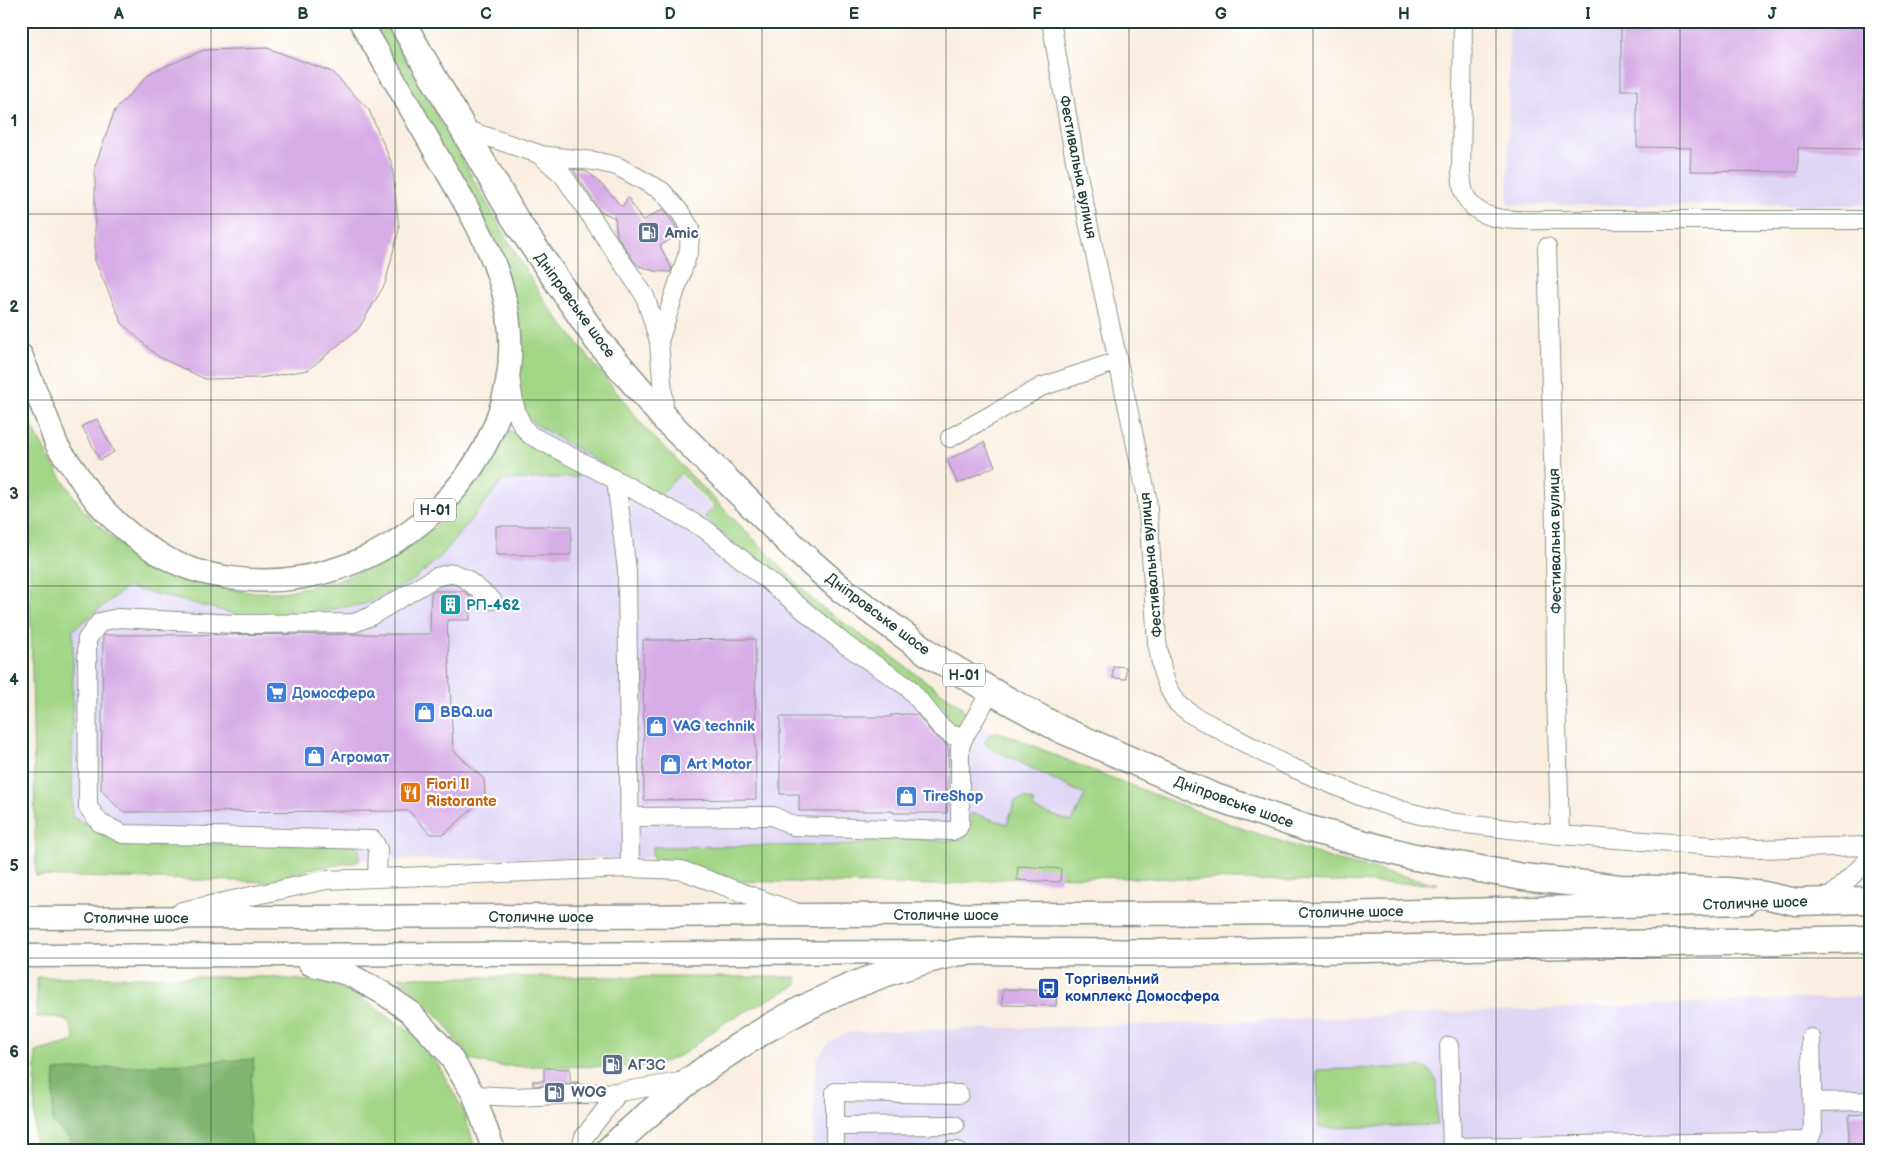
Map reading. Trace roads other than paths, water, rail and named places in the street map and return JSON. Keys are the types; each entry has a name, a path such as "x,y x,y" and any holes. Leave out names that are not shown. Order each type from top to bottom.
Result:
{"highway":[{"name":"Дніпровське шосе","path":"401,21 413,33 461,128 514,219 598,341 665,419 800,553 841,589 931,655 1060,729 1212,796 1306,828 1410,856 1523,877 1620,888 1728,891 1764,895 1796,902"},
{"name":"Столичне шосе","path":"1796,902 1870,900"},
{"path":"608,1151 640,1120 690,1080 721,1056 760,1032 850,987 894,970 960,952 1227,952 1870,939"}],"main road":[{"name":"Н-01","path":"21,355 58,446 97,501 130,534 169,560 204,574 253,581 287,580 336,569 380,552 428,518 448,498 481,455 494,428 503,396 508,365 510,338 508,316 502,287 486,244 360,21"},
{"name":"Столичне шосе","path":"21,918 1338,913 1796,902"},
{"path":"21,956 960,952"},
{"path":"277,956 348,974 384,993 409,1010 448,1053 474,1095 494,1151"}],"street":[{"name":"Фестивальна вулиця","path":"1051,21 1075,161 1147,497 1157,642 1163,674 1177,703 1194,716 1288,766 1362,797 1404,811 1448,822 1560,834 1756,849 1870,846"},
{"path":"1463,21 1461,174 1463,192 1471,206 1482,213 1502,219 1538,220 1870,220"},
{"path":"461,128 539,154 617,166 662,191 690,228 689,250 659,341"},
{"path":"539,154 563,175 645,296 659,341 665,419"},
{"name":"Фестивальна вулиця","path":"1547,247 1556,527 1556,689 1560,834"},
{"path":"950,438 1041,387 1118,361"},
{"path":"508,365 515,408 525,430 530,435 705,530 846,645 910,688 940,726 952,735 964,737"},
{"path":"616,480 627,571 630,868"},
{"path":"377,878 378,849 373,840 123,834 100,822 88,807 87,639 100,622 118,618 236,624 354,623 369,617 436,577 453,573 466,579 492,600"},
{"path":"629,817 773,816 794,826 952,830 958,828 960,824 960,747 991,691"},
{"path":"1826,901 1870,858"},
{"path":"155,917 326,880 630,868 681,870 805,916"},
{"path":"1449,1046 1452,1149 1803,1142 1809,1141 1813,1130 1810,1038"},
{"path":"474,1095 516,1097 619,1092 690,1080"},
{"path":"580,1151 584,1137 619,1092"},
{"path":"835,1151 835,1092 959,1094"},
{"path":"1812,1102 1870,1101"},
{"path":"835,1126 955,1125"},
{"path":"950,1151 958,1151"}],"place":[{"name":"Amic","path":"649,233"},
{"name":"РП-462","path":"450,605"},
{"name":"Домосфера","path":"276,693"},
{"name":"BBQ.ua","path":"424,712"},
{"name":"VAG technik","path":"657,726"},
{"name":"Агромат","path":"315,757"},
{"name":"Art Motor","path":"671,764"},
{"name":"Fiori Il Ristorante","path":"410,793"},
{"name":"TireShop","path":"907,796"},
{"name":"Торгівельний комплекс Домосфера","path":"1049,988"},
{"name":"АГЗС","path":"612,1065"},
{"name":"WOG","path":"555,1092"}]}
